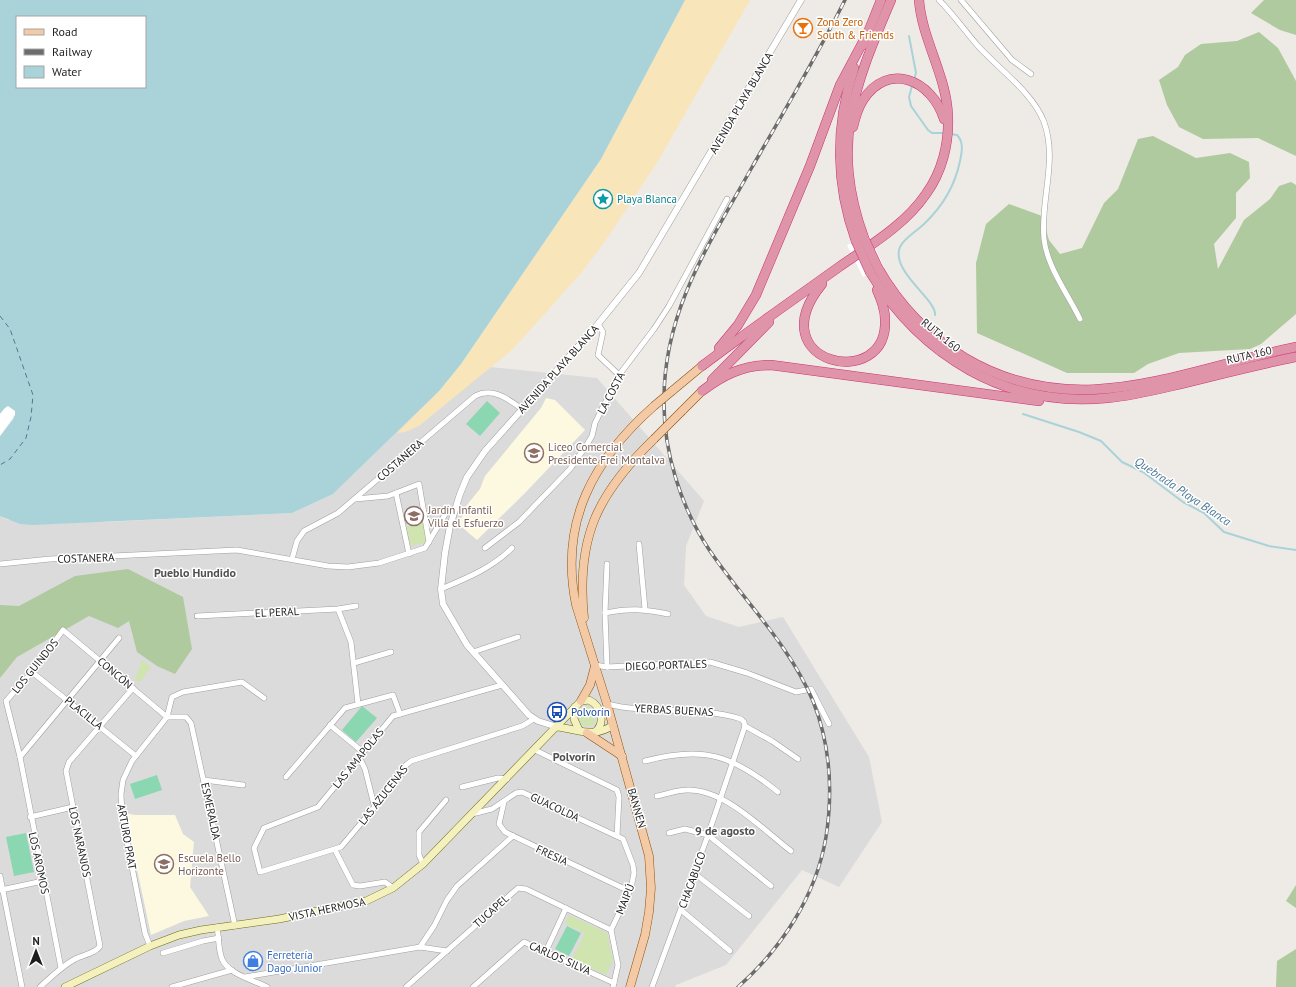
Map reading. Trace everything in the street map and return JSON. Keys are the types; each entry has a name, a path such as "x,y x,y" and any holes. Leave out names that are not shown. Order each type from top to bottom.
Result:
{"highway":[{"name":"RUTA 160","path":"882,0 864,40 846,92 839,144 840,172 844,204 886,296 914,329 933,347 954,361 990,380 1016,390 1040,396 1074,399 1108,398 1130,395 1296,356"},
{"name":"RUTA 160","path":"860,240 851,193 848,152 851,111 858,83 891,0"},
{"path":"702,366 748,331 894,228 921,202 932,186 940,169 945,151 947,133 946,103 924,30 919,0"},
{"path":"702,366 731,333 756,295 810,166 840,85 864,40"},
{"path":"848,152 854,124 863,100 875,87 894,80 906,80 916,83 931,93 942,111 947,133"},
{"name":"RUTA 160","path":"874,270 909,312 928,331 949,348 994,373 1042,388 1078,391 1119,388 1296,347"},
{"path":"830,273 806,306 804,330 812,346 820,355 831,360 846,363 861,359 872,353 878,345 884,331 884,308 874,270"},
{"path":"702,391 745,344 786,305"},
{"path":"702,391 734,371 749,366 763,365 780,366 1032,400 1074,399"}],"main road":[{"path":"586,633 576,605 572,574 573,541 580,508 595,474 607,455 622,437 654,406 702,366"},
{"path":"586,633 582,602 582,569 592,525 601,504 616,480 631,461 702,391"},
{"name":"BANNEN","path":"586,633 647,846 651,877 651,900 647,923 630,987"},
{"path":"579,730 574,719 578,704 590,685 595,665"},
{"path":"578,704 591,701 607,704"},
{"path":"591,701 598,706 602,720 600,727 591,733"},
{"name":"VISTA HERMOSA","path":"65,987 150,946 186,933 217,927 235,926 353,904 372,899 393,888 422,864 507,779 578,704"},
{"path":"591,733 604,731 613,725"},
{"path":"557,727 591,733 622,756"}],"street":[{"name":"AVENIDA PLAYA BLANCA","path":"557,727 534,719 473,652 447,614 442,600 441,589 447,541 454,511 462,487 473,467 485,451 626,292 651,255 801,0"},
{"path":"939,0 978,46 1032,102 1040,115 1047,137 1050,168 1044,237 1046,249 1080,319"},
{"path":"961,0 1012,60 1031,74"},
{"name":"LA COSTA","path":"485,548 519,522 570,469 590,440 595,423 619,374 654,329 669,306 727,198"},
{"path":"598,324 603,332 598,355 619,374"},
{"name":"COSTANERA","path":"292,559 297,541 304,531 333,517 475,396 483,393 494,393 502,396 522,410"},
{"path":"354,499 396,493 419,484 429,542"},
{"path":"396,493 409,554"},
{"name":"COSTANERA","path":"0,564 50,559 237,550 328,566 348,567 379,563 425,548 446,513 454,511"},
{"path":"639,544 645,609"},
{"path":"441,589 480,572 500,559 512,548"},
{"path":"607,564 605,613 607,667"},
{"name":"EL PERAL","path":"197,616 338,609 356,606"},
{"path":"338,609 350,636 358,704"},
{"path":"605,613 628,609 645,609 668,614"},
{"name":"CONCÓN","path":"63,630 167,717"},
{"name":"LOS GUINDOS","path":"6,701 32,672 63,630"},
{"path":"473,652 518,637"},
{"path":"20,757 119,638"},
{"path":"354,663 391,652"},
{"name":"DIEGO PORTALES","path":"595,665 607,667 692,662 710,662 724,665 796,692 811,689 829,724"},
{"name":"PLACILLA","path":"32,672 101,726 136,756"},
{"path":"167,717 172,697 183,692 242,682 264,698"},
{"name":"LAS AMAPOLAS","path":"260,872 254,848 264,828 316,809 389,719 400,714 502,685"},
{"name":"LOS NARANJOS","path":"40,987 61,968 76,959 97,950 100,946 66,768 133,688"},
{"path":"286,777 345,708 393,695 400,714"},
{"name":"LOS AROMOS","path":"6,701 20,757 30,817 61,968"},
{"name":"YERBAS BUENAS","path":"607,704 630,708 714,712 741,719 745,726 772,741 798,760"},
{"name":"ARTURO PRAT","path":"150,946 120,809 123,780 136,756 167,717"},
{"name":"ESMERALDA","path":"167,717 186,717 191,723 235,926"},
{"name":"LAS AZUCENAS","path":"260,872 335,850 344,844 409,762 442,750 522,726 534,719"},
{"path":"330,725 363,752"},
{"name":"CHACABUCO","path":"652,987 708,835 745,726"},
{"path":"535,750 617,790 619,797 618,836"},
{"path":"645,762 671,755 694,753 713,756 733,762 754,773 778,792"},
{"path":"359,757 365,769 374,805"},
{"path":"462,787 498,778 507,779"},
{"path":"204,780 243,785"},
{"path":"657,796 686,790 721,797 791,851"},
{"name":"GUACOLDA","path":"471,815 492,809 516,793 522,792 618,836"},
{"path":"422,864 419,855 419,832 446,800"},
{"name":"FRESIA","path":"504,802 499,819 500,826 503,830 629,891"},
{"path":"30,817 73,807"},
{"path":"669,832 686,829 708,835 771,886"},
{"path":"420,947 434,926 447,900 457,886 513,836"},
{"name":"MAIPÚ","path":"612,930 629,891 634,868 624,841 618,836"},
{"path":"335,850 353,885 360,886 385,882 393,888"},
{"path":"694,873 749,916"},
{"path":"0,876 1,890 22,987"},
{"path":"1,890 43,881"},
{"name":"TUCAPEL","path":"406,987 518,888 526,889 612,930"},
{"path":"546,951 566,908"},
{"path":"681,910 730,951"},
{"path":"217,927 222,959 232,970 267,987"},
{"path":"612,930 618,965 613,985"},
{"path":"164,953 203,941 219,938"},
{"name":"CARLOS SILVA","path":"473,987 522,943 529,943 613,985"},
{"path":"245,977 420,947 447,951"},
{"path":"172,987 232,970"}],"shaded area":[{"path":"461,364 597,378 704,501 686,546 684,585 706,616 739,627 783,617 869,757 882,822 839,887 802,870 726,965 676,985 675,987 0,987 0,516 8,520 107,522 292,513 333,494 439,391"},
{"name":"Liceo Comercial Presidente Frei Montalva","path":"546,398 555,400 585,430 524,494 477,540 457,523 468,509 466,506 480,489 485,476 541,408"},
{"name":"Escuela Bello Horizonte","path":"125,813 135,815 175,815 183,834 194,842 190,887 209,916 184,921 151,935"}],"green space":[{"path":"1264,0 1296,0 1296,35 1280,30 1251,13"},
{"path":"1259,32 1278,48 1296,81 1296,156 1258,138 1203,139 1179,127 1167,105 1159,80 1178,67 1185,55 1201,44 1237,41"},
{"path":"1153,136 1196,158 1230,153 1249,162 1250,178 1236,193 1236,218 1214,244 1218,269 1244,220 1270,199 1279,186 1291,182 1296,185 1296,314 1261,344 1250,349 1179,353 1148,364 1134,373 1067,373 977,333 976,263 986,224 1009,204 1042,216 1049,240 1060,254 1082,248 1104,203 1118,189 1138,139"},
{"path":"487,401 500,413 480,436 466,424"},
{"path":"424,523 428,542 411,546 406,527"},
{"path":"128,569 183,597 192,649 175,674 157,666 137,652 129,621 118,628 89,616 17,657 0,678 0,605 19,606 75,576"},
{"path":"142,660 151,667 139,683 135,680"},
{"path":"362,706 377,718 356,742 342,730"},
{"path":"586,706 589,706 593,712 595,723 591,726 584,726 579,719 580,711"},
{"path":"157,775 162,790 135,799 130,784"},
{"path":"26,833 34,872 14,876 6,837"},
{"path":"1296,885 1296,908 1286,901"},
{"path":"569,915 607,933 613,960 606,975 572,959 585,933 565,924"},
{"path":"567,926 581,933 569,956 555,949"},
{"path":"1296,949 1296,987 1276,987 1277,961"}],"sand":[{"name":"Playa Blanca","path":"685,0 750,0 658,161 608,237 582,272 513,349 419,426 405,432 397,433 439,391 461,364 601,159"}],"water":[{"path":"0,0 685,0 601,159 461,364 439,391 333,494 292,513 33,525 20,524 0,516 0,436 14,418 5,408 0,414"}],"pier":[{"path":"869,235 884,267 863,277 847,245"},
{"path":"8,406 15,411 15,415 0,436 0,414"}],"waterway":[{"name":"Quebrada Playa Blanca","path":"909,36 916,73 914,80"},
{"name":"Quebrada Playa Blanca","path":"912,86 909,97 911,106 928,130 932,133 944,133"},
{"name":"Quebrada Playa Blanca","path":"935,315 934,309 929,301 907,275 899,256 900,247 902,244 937,210 955,179 961,158 962,144 957,135 950,134"},
{"name":"Quebrada Playa Blanca","path":"1023,414 1079,432 1101,441 1122,462 1143,472 1183,502 1204,513 1224,532 1269,546 1296,550"}],"ferry route":[{"path":"0,316 10,329 33,395 31,417 26,438 10,459 0,465"}],"railway":[{"path":"738,987 754,972 783,938 795,920 814,880 826,837 829,803 828,768 819,717 803,680 779,642 710,551 690,516 682,498 670,459 664,419 666,367 672,336 680,307 705,252 811,64 845,0"}],"place":[{"name":"Zona Zero South & Friends","path":"803,28"},
{"name":"Playa Blanca","path":"603,199"},
{"name":"Liceo Comercial Presidente Frei Montalva","path":"534,453"},
{"name":"Jardín Infantil Villa el Esfuerzo","path":"414,516"},
{"name":"Polvorín","path":"557,712"},
{"name":"Escuela Bello Horizonte","path":"164,864"},
{"name":"Ferretería Dago Junior","path":"253,961"}],"district":[{"name":"Pueblo Hundido","path":"195,572"},
{"name":"Polvorín","path":"574,756"},
{"name":"9 de agosto","path":"725,830"}]}
